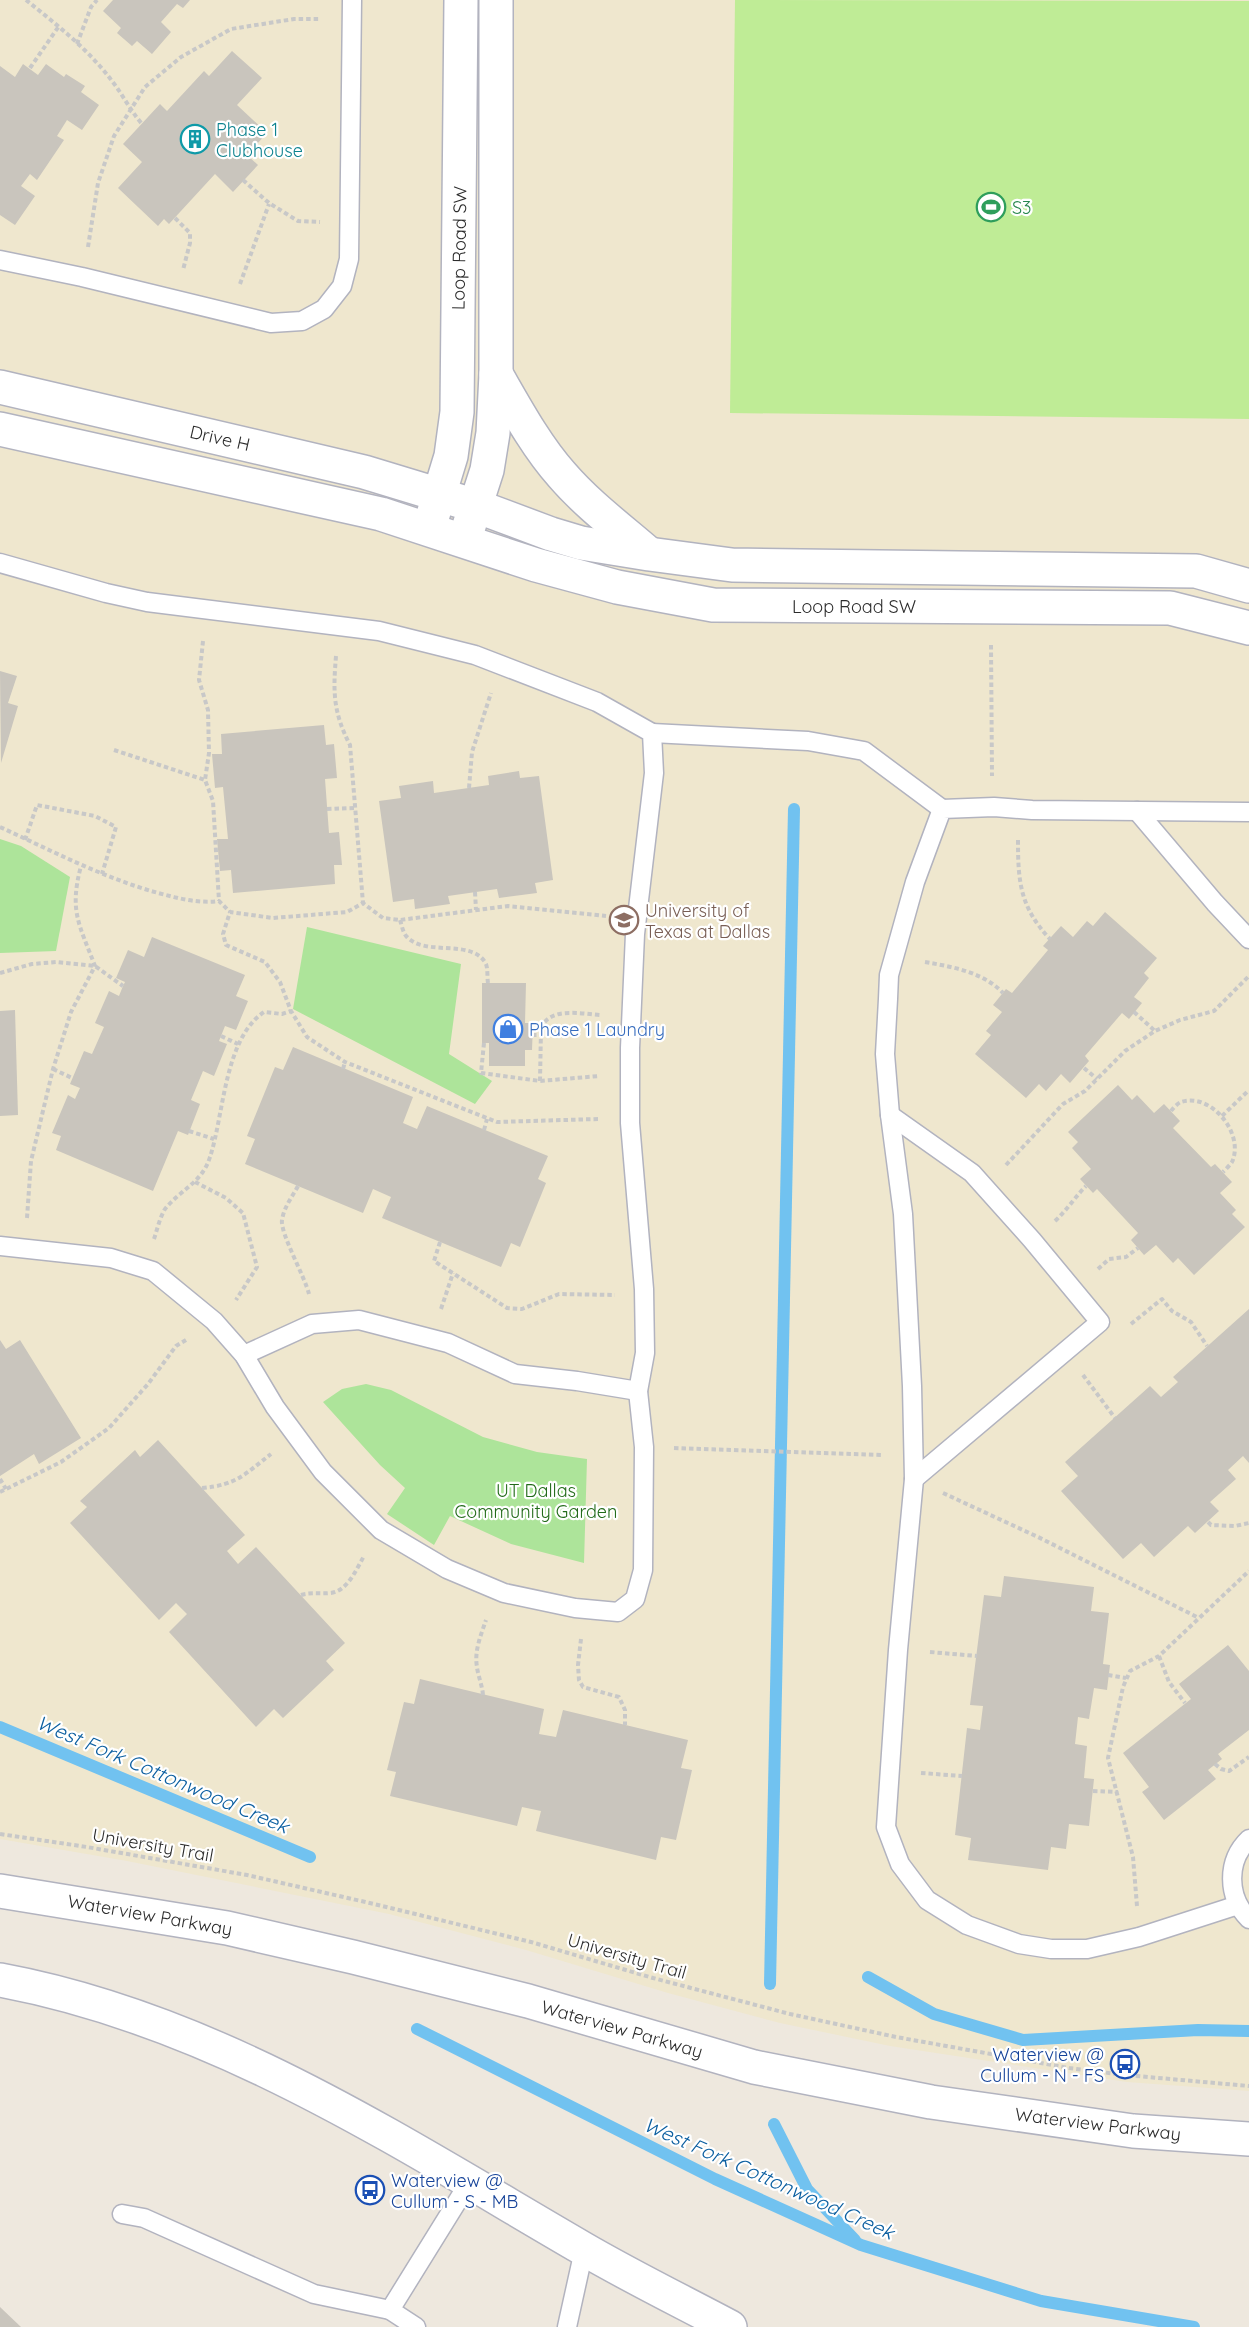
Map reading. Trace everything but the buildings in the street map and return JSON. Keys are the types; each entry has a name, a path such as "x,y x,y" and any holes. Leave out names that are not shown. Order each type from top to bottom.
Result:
{"street":[{"name":"Loop Road SW","path":"461,0 457,412 451,456 429,528 536,565 617,587 713,605 1170,608 1249,628"},
{"name":"Loop Road SW","path":"465,540 487,470 493,433 496,374 496,0"},
{"path":"496,374 522,418 561,474 594,508 650,554"},
{"name":"Drive H","path":"0,387 364,472 439,494"},
{"path":"0,429 381,514 429,528"},
{"path":"439,494 571,540 732,565 1196,571 1249,586"},
{"name":"Waterview Parkway","path":"0,1891 227,1928 330,1951 528,2001 754,2067 931,2102 1133,2131 1249,2139"},
{"path":"0,1980 26,1984 117,2010 207,2043 300,2086 470,2181 584,2250 730,2327"}],"lane":[{"path":"0,260 82,277 272,323 302,321 324,309 342,286 349,259 352,0"},
{"path":"0,563 106,593 163,604 389,634 475,655 597,702 652,733 808,741 864,751 942,809 994,807 1249,812"},
{"path":"0,1246 111,1258 153,1271 214,1321 244,1354 275,1407 323,1472 381,1530 447,1569 504,1593 585,1609 618,1612 635,1599 643,1570 644,1447 638,1391 645,1353 645,1296 630,1119 631,1016 637,920 654,773 652,733"},
{"path":"942,809 915,882 889,975 885,1054 890,1115 903,1214 912,1386 914,1479 898,1650 886,1827 900,1864 927,1900 967,1924 1019,1944 1051,1949 1087,1949 1139,1937 1238,1905"},
{"path":"1137,811 1215,903 1249,939"},
{"path":"890,1115 972,1173 1032,1240 1100,1322 914,1479"},
{"path":"244,1354 312,1324 359,1320 448,1343 515,1374 638,1391"},
{"path":"1249,1839 1237,1855 1232,1872 1232,1889 1238,1905 1249,1919"},
{"path":"390,2310 470,2181"},
{"path":"122,2214 144,2218 314,2294 390,2310 416,2327"},
{"path":"567,2327 584,2250"}],"path":[{"path":"26,0 59,26 112,80 142,124"},
{"path":"77,44 91,7 97,0"},
{"path":"82,277 98,183 114,136 145,87 181,57 231,29 294,19 352,20"},
{"path":"30,69 59,26"},
{"path":"243,180 269,203 298,221 350,223"},
{"path":"231,313 269,203"},
{"path":"175,218 190,232 190,243 175,300"},
{"path":"208,609 199,680 208,710 209,753 205,780 213,801 219,900 230,912 273,918 347,912 363,903"},
{"path":"338,626 333,690 339,724 350,745 363,903 383,918 400,920 508,906 637,920"},
{"path":"992,639 991,761 994,807"},
{"path":"469,788 472,752 500,665"},
{"path":"114,750 205,780"},
{"path":"25,840 37,805 95,816 116,827 102,874"},
{"path":"327,809 355,808"},
{"path":"1019,809 1018,868 1025,905 1037,925 1050,939"},
{"path":"0,828 81,866 162,894 203,903 219,900"},
{"path":"25,1248 31,1161 53,1069 71,1012 95,966 76,918 75,890 81,866"},
{"path":"475,892 476,910"},
{"path":"230,912 223,934 226,945 265,962 280,982 291,1011 307,1037 328,1053 345,1062 497,1122 630,1119"},
{"path":"400,920 405,936 413,942 428,947 458,949 480,958 486,964 488,982"},
{"path":"895,957 928,962 981,976 1003,993"},
{"path":"0,973 32,964 56,962 95,966 123,986"},
{"path":"982,1185 1015,1157 1063,1104 1084,1091 1125,1052 1155,1031 1180,1020 1214,1011 1249,976"},
{"path":"144,1268 164,1210 203,1174 211,1156 238,1044 256,1017 264,1012 282,1014 291,1011"},
{"path":"1134,1012 1155,1031"},
{"path":"540,1081 541,1035 543,1022 549,1017 559,1014 631,1016"},
{"path":"532,1035 541,1035"},
{"path":"221,1036 238,1044"},
{"path":"484,1042 481,1073 540,1081 630,1073"},
{"path":"343,1069 345,1062"},
{"path":"1084,1068 1097,1079"},
{"path":"53,1069 72,1078"},
{"path":"1222,1116 1249,1090"},
{"path":"1171,1111 1180,1102 1194,1101 1209,1106 1222,1116 1230,1128 1235,1149 1232,1162 1223,1172"},
{"path":"484,1130 487,1119"},
{"path":"189,1131 214,1139"},
{"path":"0,1492 61,1462 109,1428 148,1384 176,1346 214,1321 239,1297 257,1267 243,1213 226,1198 195,1182"},
{"path":"298,1186 281,1223 288,1245 305,1277 318,1324"},
{"path":"1032,1240 1068,1208 1073,1199 1086,1186"},
{"path":"440,1242 434,1261 507,1308 522,1309 559,1294 645,1296"},
{"path":"1074,1290 1109,1259 1126,1257 1138,1248"},
{"path":"430,1338 453,1273"},
{"path":"1100,1322 1132,1324 1162,1299 1172,1311 1191,1323 1207,1346"},
{"path":"1065,1351 1115,1418"},
{"path":"202,1488 224,1486 238,1480 296,1435"},
{"path":"644,1447 913,1456"},
{"path":"0,1479 6,1489"},
{"path":"914,1479 1038,1537 1199,1618"},
{"path":"1208,1522 1211,1525 1221,1526 1249,1523"},
{"path":"1139,1937 1133,1857 1108,1758 1126,1678 1130,1671 1159,1656 1249,1571"},
{"path":"301,1595 312,1592 331,1593 345,1587"},
{"path":"483,1695 476,1652 495,1589"},
{"path":"585,1609 578,1665 579,1680 583,1687 619,1697 626,1710 626,1725"},
{"path":"898,1650 977,1656"},
{"path":"1159,1656 1169,1682 1185,1703"},
{"path":"1108,1676 1126,1678"},
{"path":"1215,1764 1229,1771 1249,1757"},
{"path":"890,1771 962,1776"},
{"path":"1093,1791 1118,1792"},
{"name":"University Trail","path":"0,1834 247,1875 531,1942 653,1978 790,2014 896,2037 1069,2068 1249,2086"}],"shaded area":[{"name":"University of Texas at Dallas","path":"0,0 1249,0 1249,2091 1127,2082 890,2046 780,2023 668,1993 526,1950 389,1914 127,1861 0,1839"}],"green space":[{"name":"S3","path":"735,0 1249,1 1249,419 730,413"},
{"path":"0,839 21,846 70,877 56,951 0,953"},
{"path":"307,927 461,964 449,1054 492,1081 475,1104 293,1009"},
{"name":"UT Dallas Community Garden","path":"366,1384 391,1390 483,1437 537,1452 587,1459 584,1563 511,1544 450,1516 434,1545 387,1514 405,1488 380,1465 323,1402 342,1389"}],"waterway":[{"path":"770,1984 794,809"},
{"name":"West Fork Cottonwood Creek","path":"0,1727 310,1857"},
{"path":"868,1977 934,2014 1023,2040 1198,2030 1249,2031"},
{"name":"West Fork Cottonwood Creek","path":"417,2029 715,2179 861,2245 1041,2301 1194,2327"},
{"path":"774,2124 807,2189 855,2240"}],"place":[{"name":"Phase 1 Clubhouse","path":"195,139"},
{"name":"S3","path":"991,207"},
{"name":"University of Texas at Dallas","path":"624,920"},
{"name":"Phase 1 Laundry","path":"508,1029"},
{"name":"Waterview @ Cullum - N - FS","path":"1125,2064"},
{"name":"Waterview @ Cullum - S - MB","path":"370,2190"}]}
